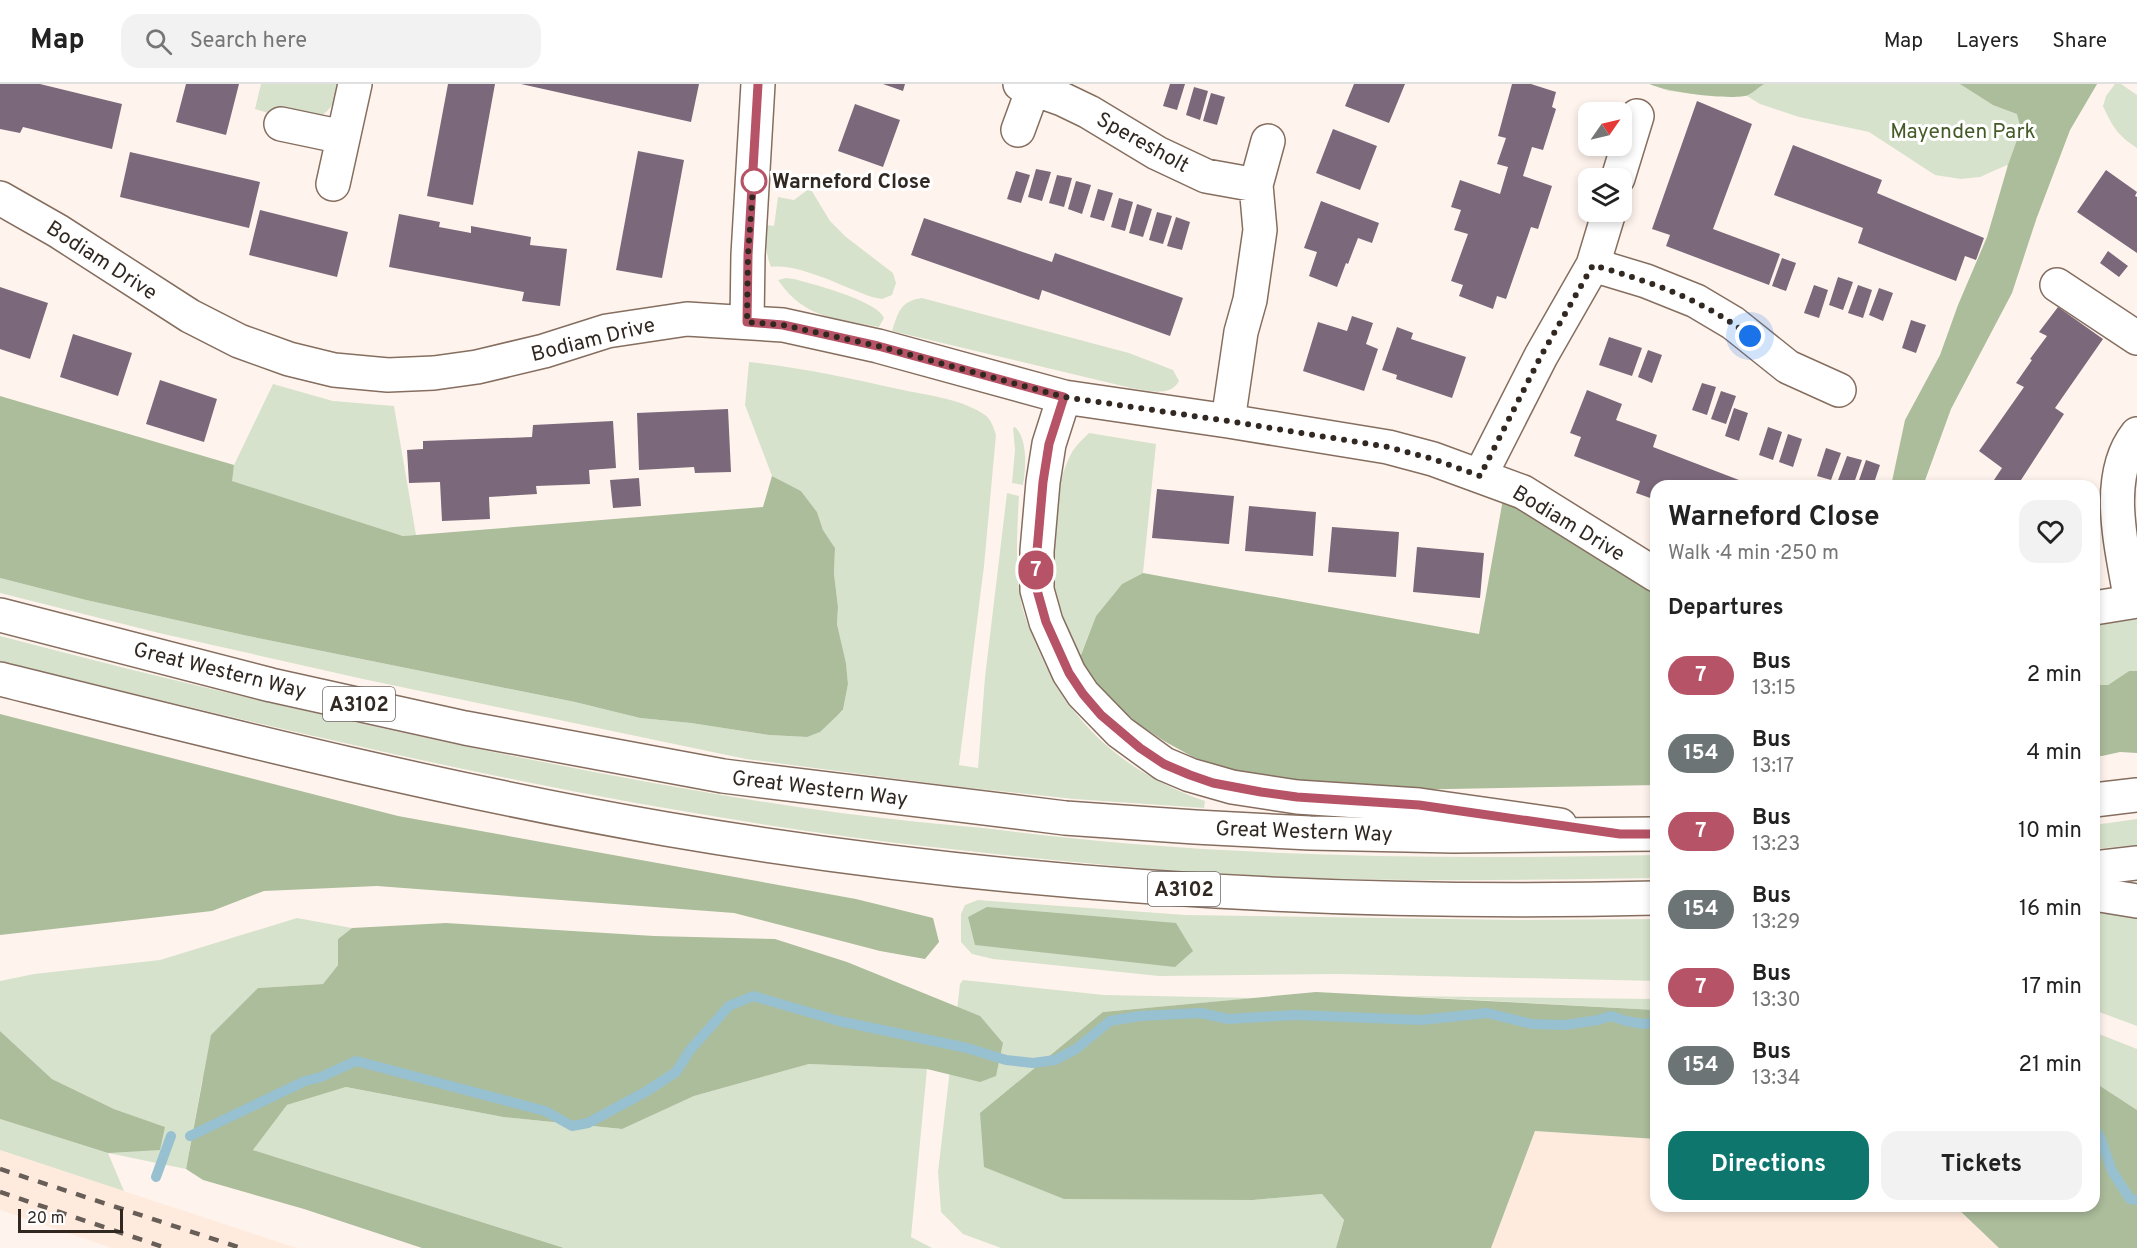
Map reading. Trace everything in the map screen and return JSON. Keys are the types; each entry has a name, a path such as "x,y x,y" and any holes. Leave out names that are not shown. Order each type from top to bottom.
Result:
{"street":[{"path":"333,184 355,84"},
{"path":"747,322 748,255 758,84"},
{"name":"Speresholt","path":"1018,130 1027,86 1089,112 1157,153 1206,177 1256,185"},
{"path":"1621,168 1636,116"},
{"path":"281,124 343,137"},
{"path":"1228,421 1241,332 1250,300 1260,230 1256,185 1268,141"},
{"name":"Bodiam Drive","path":"0,198 58,231 200,321 239,341 289,359 334,370 388,375 434,373 502,362 607,331 687,319 783,325 867,343 1064,397 1388,447 1433,459 1523,492 1650,571"},
{"path":"1480,476 1541,356 1593,265 1606,222"},
{"path":"1593,265 1646,281 1696,301 1733,323 1788,368 1839,390"},
{"path":"2057,285 2137,338"},
{"path":"1064,397 1049,444 1043,482 1037,551 1037,590 1046,622 1069,673 1101,715 1140,748 1164,764 1190,775 1232,787 1297,797 1419,805 1620,834"},
{"path":"2100,607 2134,601 2119,521 2118,492 2121,465 2137,434"},
{"name":"Great Western Way","path":"0,615 271,685 465,728 723,776 1065,818 1195,827 1406,836 1504,837 1650,834"},
{"name":"A3102","path":"0,679 316,756 455,787 665,829 824,853 950,868 1197,890 1394,899 1650,898"},
{"path":"2100,799 2137,795"},
{"path":"2100,867 2137,863"},
{"path":"2100,895 2137,901"}],"shaded area":[{"path":"1535,1131 1650,1139 1650,1212 1961,1212 1999,1248 1491,1248"},
{"path":"0,1150 297,1248 112,1248 0,1210"}],"green space":[{"path":"261,84 340,84 335,100 327,111 307,120 282,117 255,109"},
{"name":"Mayenden Park","path":"1649,84 2097,84 2070,130 2037,217 2007,165 1980,177 1961,179 1935,175 1869,132 1799,117 1760,104 1747,96 1703,95 1669,91"},
{"path":"1650,84 1764,84 1748,95 1728,97 1684,93"},
{"path":"1960,84 2097,84 2070,130 2037,217 2012,293 1951,409 1925,480 1892,480 1905,420 1940,355 1987,237 2021,129 2017,114 1993,105"},
{"path":"2115,84 2121,84 2137,95 2137,148 2116,130 2103,106 2106,96"},
{"path":"810,188 830,221 846,237 893,273 896,283 892,295 882,299 872,297 808,272 771,267 766,241 767,225 774,226 778,197 794,200"},
{"path":"786,278 844,294 870,305 884,318 879,327 822,315 799,303 788,293 778,280"},
{"path":"922,298 1129,353 1173,370 1179,381 1170,390 1164,391 1131,388 892,331 898,313 904,305"},
{"path":"749,362 824,373 942,398 973,408 988,417 991,422 996,435 984,566 959,765 978,768 985,677 1007,493 1019,496 1017,562 1021,601 1035,643 1051,676 1084,723 1104,743 1150,777 1205,801 1204,808 1074,799 952,786 746,759 363,679 159,633 0,593 0,578 86,600 248,636 575,702 640,718 769,735 807,737 843,711 848,684 846,663 837,624 835,548 823,530 817,512 801,491 772,476 745,405"},
{"path":"273,384 333,401 394,406 416,535 403,536 231,481 234,465"},
{"path":"0,396 234,465 232,481 403,536 763,507 772,476 801,491 817,512 823,530 835,548 837,624 846,663 848,684 843,710 820,732 807,737 769,735 640,718 575,702 248,636 86,600 0,578"},
{"path":"1015,427 1024,446 1023,485 1012,483 1015,450 1013,428"},
{"path":"1089,433 1156,444 1143,573 1122,584 1096,616 1079,659 1056,599 1053,583 1052,545 1056,505 1065,468 1073,451"},
{"path":"1503,499 1650,585 1650,785 1399,790 1245,775 1193,757 1137,723 1113,702 1079,660 1096,616 1122,584 1143,573 1479,634"},
{"path":"2137,618 2137,671 2129,671 2108,685 2100,685 2100,625"},
{"path":"0,636 229,693 459,745 745,799 876,817 1077,839 1199,849 1395,856 1650,855 1650,878 1424,880 1242,875 1027,857 822,833 703,815 468,770 0,661"},
{"path":"2129,671 2137,671 2137,753 2120,752 2100,756 2100,685 2108,685"},
{"path":"0,714 398,816 856,899 933,918 939,942 925,959 880,951 734,913 377,886 264,891 212,911 0,935"},
{"path":"2137,819 2137,845 2100,848 2100,824"},
{"path":"978,900 1186,915 1516,920 1650,919 1650,981 1338,974 1159,976 993,959 972,954 961,942 961,914 965,905"},
{"path":"987,907 1176,923 1193,951 1175,967 975,945 968,917"},
{"path":"2100,913 2137,917 2137,1026 2100,1012"},
{"path":"297,918 352,928 338,939 338,965 323,984 258,988 202,1081 186,1169 108,1153 164,1127 114,1109 52,1079 0,1031 0,981 34,974 160,960"},
{"path":"446,923 654,936 775,939 847,962 980,1016 1003,1043 996,1076 980,1082 927,1069 809,1064 694,1096 622,1129 503,1117 346,1087 287,1105 253,1150 564,1248 422,1248 304,1209 203,1180 186,1169 211,1035 258,988 323,984 338,965 338,939 352,928"},
{"path":"963,980 1104,995 1255,998 1103,1012 1253,1200 1322,1194 1344,1220 1336,1248 1001,1248 963,1234 941,1212 938,1172 960,984"},
{"path":"1316,992 1650,1010 1650,1139 1535,1131 1491,1248 1336,1248 1344,1220 1322,1194 1253,1200 1064,1199 984,1167 980,1113 1103,1012"},
{"path":"1402,996 1650,999 1650,1010"},
{"path":"0,1031 52,1079 114,1109 165,1127 160,1150 108,1153 0,1119"},
{"path":"2100,1034 2137,1049 2137,1110 2100,1086"},
{"path":"809,1064 927,1069 911,1237 932,1248 564,1248 253,1150 287,1105 346,1087 503,1117 621,1129 694,1096"},
{"path":"2100,1086 2137,1110 2137,1248 1999,1248 1961,1212 2100,1212"},
{"path":"0,1119 108,1153 124,1191 0,1150"}],"building":[{"path":"0,84 40,84 122,104 112,149 23,127 20,133 0,129"},
{"path":"186,84 239,84 226,135 176,122"},
{"path":"448,84 495,84 473,205 427,196"},
{"path":"521,84 699,84 691,122"},
{"path":"883,84 905,84 903,91"},
{"path":"1170,84 1185,84 1177,110 1163,106"},
{"path":"1354,84 1405,84 1389,123 1345,106"},
{"path":"1512,84 1531,84 1556,92 1552,107 1556,109 1543,150 1532,147 1523,176 1552,186 1538,229 1531,227 1506,299 1497,296 1493,309 1459,296 1463,285 1451,281 1468,234 1454,230 1461,210 1451,207 1460,180 1500,194 1508,167 1497,164 1506,138 1498,136"},
{"path":"1194,87 1208,91 1200,120 1186,115"},
{"path":"1211,93 1225,97 1217,125 1203,121"},
{"path":"1697,101 1752,124 1713,229 1780,254 1769,285 1666,246 1670,235 1652,229"},
{"path":"855,104 900,120 883,167 838,151"},
{"path":"1333,129 1377,146 1360,190 1316,173"},
{"path":"1793,145 1882,180 1877,193 1984,238 1976,260 1965,256 1956,281 1858,243 1863,228 1774,195"},
{"path":"638,151 684,160 662,278 616,270"},
{"path":"130,152 260,182 249,228 120,197"},
{"path":"1036,169 1051,172 1042,201 1028,197"},
{"path":"2106,170 2137,192 2135,196 2137,197 2137,253 2077,212"},
{"path":"1016,171 1030,175 1021,203 1007,199"},
{"path":"1057,175 1072,178 1064,207 1049,203"},
{"path":"1076,181 1091,185 1082,214 1068,209"},
{"path":"1098,189 1113,193 1104,221 1090,217"},
{"path":"1119,198 1133,202 1125,231 1111,227"},
{"path":"1321,201 1379,223 1372,243 1358,238 1337,287 1309,276 1317,252 1304,248"},
{"path":"1137,204 1152,209 1143,237 1129,233"},
{"path":"260,210 348,232 337,277 249,255"},
{"path":"1157,212 1172,216 1163,244 1149,240"},
{"path":"399,214 440,222 439,227 471,233 471,226 531,237 530,245 567,249 560,306 522,301 524,292 389,267"},
{"path":"1176,217 1190,222 1182,250 1167,246"},
{"path":"924,218 1052,262 1055,253 1183,298 1170,336 1042,290 1039,300 911,255"},
{"path":"2108,251 2128,266 2119,277 2100,263"},
{"path":"1782,258 1796,263 1786,291 1772,286"},
{"path":"1838,277 1853,282 1843,310 1829,305"},
{"path":"1814,285 1828,290 1819,318 1804,313"},
{"path":"1858,285 1872,290 1863,318 1848,313"},
{"path":"0,287 48,303 30,359 0,349"},
{"path":"1879,288 1893,293 1883,321 1869,315"},
{"path":"2058,307 2103,339 2055,408 2064,414 2021,480 1994,480 2002,468 1979,451 2024,387 2016,383 2047,336 2039,332"},
{"path":"1352,316 1373,323 1366,344 1378,349 1364,391 1303,371 1318,322 1347,331"},
{"path":"1911,320 1926,325 1916,353 1902,348"},
{"path":"1397,327 1413,333 1411,339 1466,357 1452,398 1396,379 1397,375 1382,370"},
{"path":"73,334 132,353 118,396 60,377"},
{"path":"1609,337 1642,348 1632,376 1599,365"},
{"path":"1648,350 1662,355 1652,383 1638,377"},
{"path":"160,380 217,399 204,442 146,424"},
{"path":"1702,383 1716,387 1707,415 1692,410"},
{"path":"1587,390 1622,404 1616,420 1657,435 1653,447 1739,480 1650,480 1650,498 1636,493 1640,481 1574,456 1581,437 1570,433"},
{"path":"1721,391 1736,396 1726,424 1711,419"},
{"path":"1734,408 1748,413 1739,441 1725,436"},
{"path":"728,409 731,472 695,473 694,467 639,470 637,413"},
{"path":"613,421 616,468 589,470 590,484 536,486 537,494 489,497 490,519 442,521 440,482 409,483 407,450 423,449 423,441 532,437 533,425"},
{"path":"1768,427 1782,432 1773,460 1759,455"},
{"path":"1788,434 1802,439 1793,467 1779,462"},
{"path":"1826,448 1841,453 1831,480 1817,476"},
{"path":"1847,456 1862,460 1855,480 1838,480"},
{"path":"1866,460 1880,465 1875,480 1859,480"},
{"path":"639,478 641,506 613,508 610,480"},
{"path":"1157,489 1234,496 1229,544 1152,538"},
{"path":"1249,506 1316,512 1313,556 1245,551"},
{"path":"1332,527 1399,532 1396,577 1328,572"},
{"path":"1417,547 1484,553 1480,598 1413,592"}],"waterway":[{"path":"190,1136 305,1081 321,1077 356,1061 545,1111 572,1126 588,1123 647,1091 676,1072 690,1050 729,1006 753,996 839,1021 967,1048 1006,1060 1033,1063 1055,1060 1076,1049 1110,1021 1140,1016 1201,1013 1228,1019 1295,1015 1421,1020 1487,1013 1532,1024 1565,1025 1611,1016 1626,1021 1650,1023"},
{"path":"156,1177 171,1136"},
{"path":"2100,1137 2112,1171 2130,1199 2137,1200"}],"railway":[{"path":"0,1169 241,1248"},
{"path":"0,1192 166,1248"}],"bus line":[{"name":"7","path":"758,84 748,255 747,322 783,325 878,346 1064,397 1049,444 1043,482 1037,551 1037,590 1046,622 1069,673 1101,715 1120,732 1164,764 1213,783 1232,787 1297,797 1419,805 1620,834 1650,834"}],"place":[{"name":"Warneford Close","path":"754,181"}],"route":[{"path":"754,181 754,173 748,255 747,322 783,325 878,346 1064,397 1388,447 1433,459 1480,476 1518,398 1566,309 1593,265 1646,281 1696,301 1750,336"}]}
